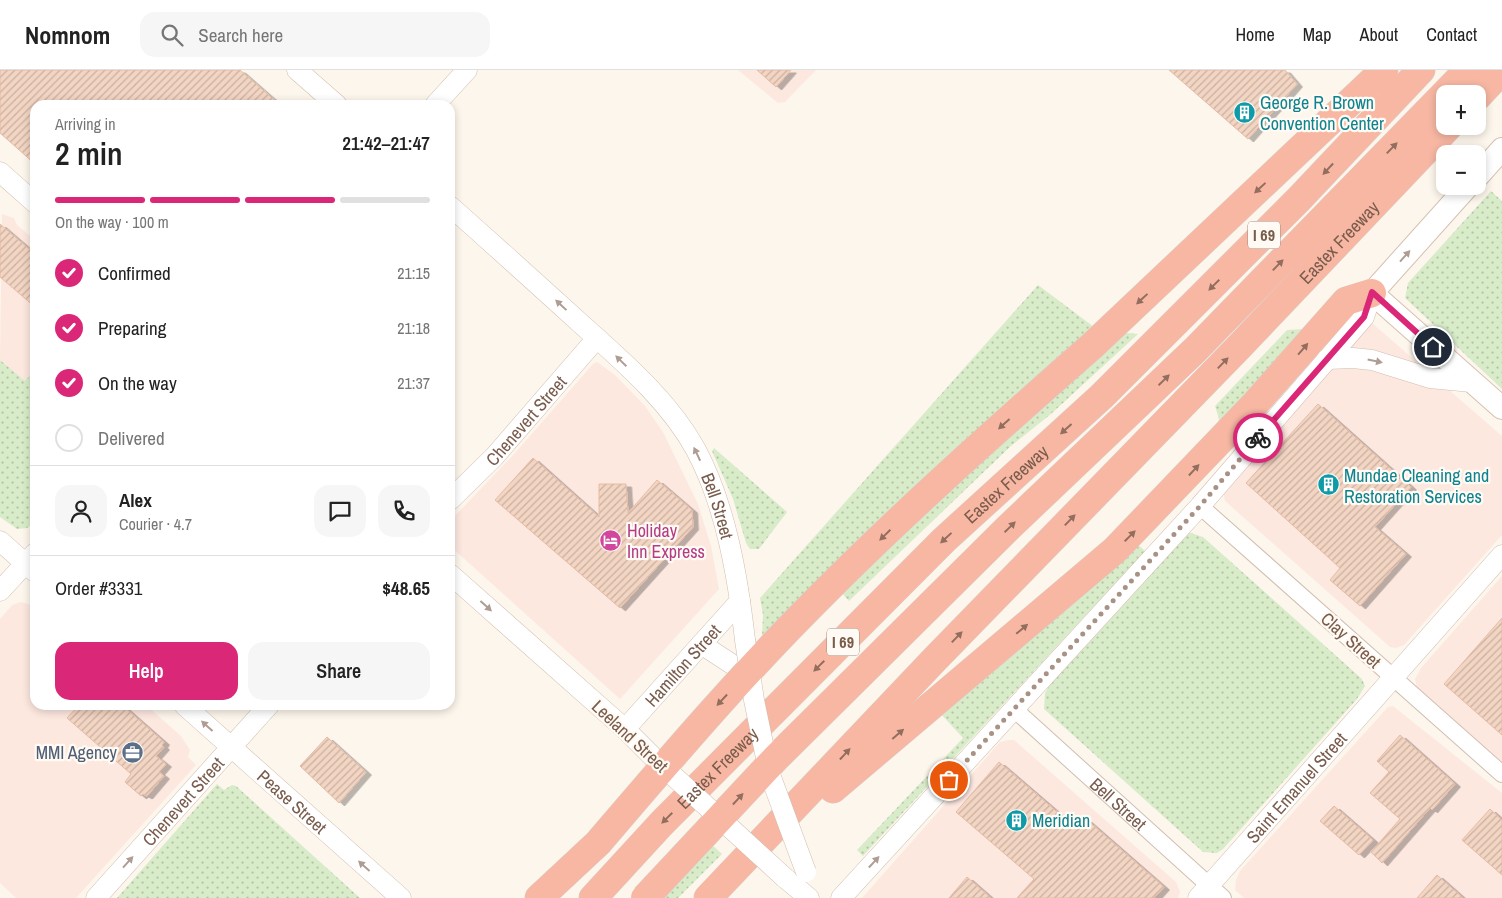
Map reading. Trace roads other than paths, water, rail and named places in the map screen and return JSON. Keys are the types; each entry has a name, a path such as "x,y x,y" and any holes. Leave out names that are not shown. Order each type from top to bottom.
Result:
{"highway":[{"path":"560,898 598,843 714,708 802,615 978,447 1093,345 1384,70"},
{"name":"Eastex Freeway","path":"593,898 662,824 944,540 1102,396 1299,200 1421,70"},
{"path":"645,898 775,759 1208,337 1468,70"},
{"path":"1486,87 1502,70"},
{"name":"Eastex Freeway","path":"712,895 936,658 1440,135"},
{"path":"712,895 1115,550 1254,405 1346,301 1372,292"},
{"path":"539,898 598,843"}],"main road":[{"path":"1486,167 1502,149"},
{"path":"1460,195 1372,292 1502,408"}],"street":[{"path":"297,70 331,100"},
{"path":"440,100 467,70"},
{"path":"2,179 30,199"},
{"name":"Bell Street","path":"455,210 597,338 645,384 672,415 696,450 720,511 740,601 750,676 769,772 806,872 819,898"},
{"path":"841,898 1200,506 1364,317 1372,292"},
{"name":"Chenevert Street","path":"455,495 499,451 597,338"},
{"path":"1327,359 1353,358 1372,360 1404,368 1430,378 1472,382"},
{"name":"Clay Street","path":"1200,506 1502,774"},
{"path":"0,541 30,562"},
{"name":"Saint Emanuel Street","path":"1210,894 1394,677 1502,555"},
{"path":"0,591 30,565"},
{"name":"Leeland Street","path":"455,578 625,729 656,760 809,898"},
{"name":"Hamilton Street","path":"625,729 740,601"},
{"path":"702,644 750,676"},
{"name":"Pease Street","path":"190,710 400,898"},
{"name":"Chenevert Street","path":"96,898 230,746 264,710"},
{"name":"Bell Street","path":"1014,710 1210,894"}],"place":[{"name":"George R. Brown Convention Center","path":"1244,112"},
{"name":"Mundae Cleaning and Restoration Services","path":"1328,485"},
{"name":"Holiday Inn Express","path":"611,540"},
{"name":"MMI Agency","path":"133,752"},
{"name":"Meridian","path":"1016,820"}]}
